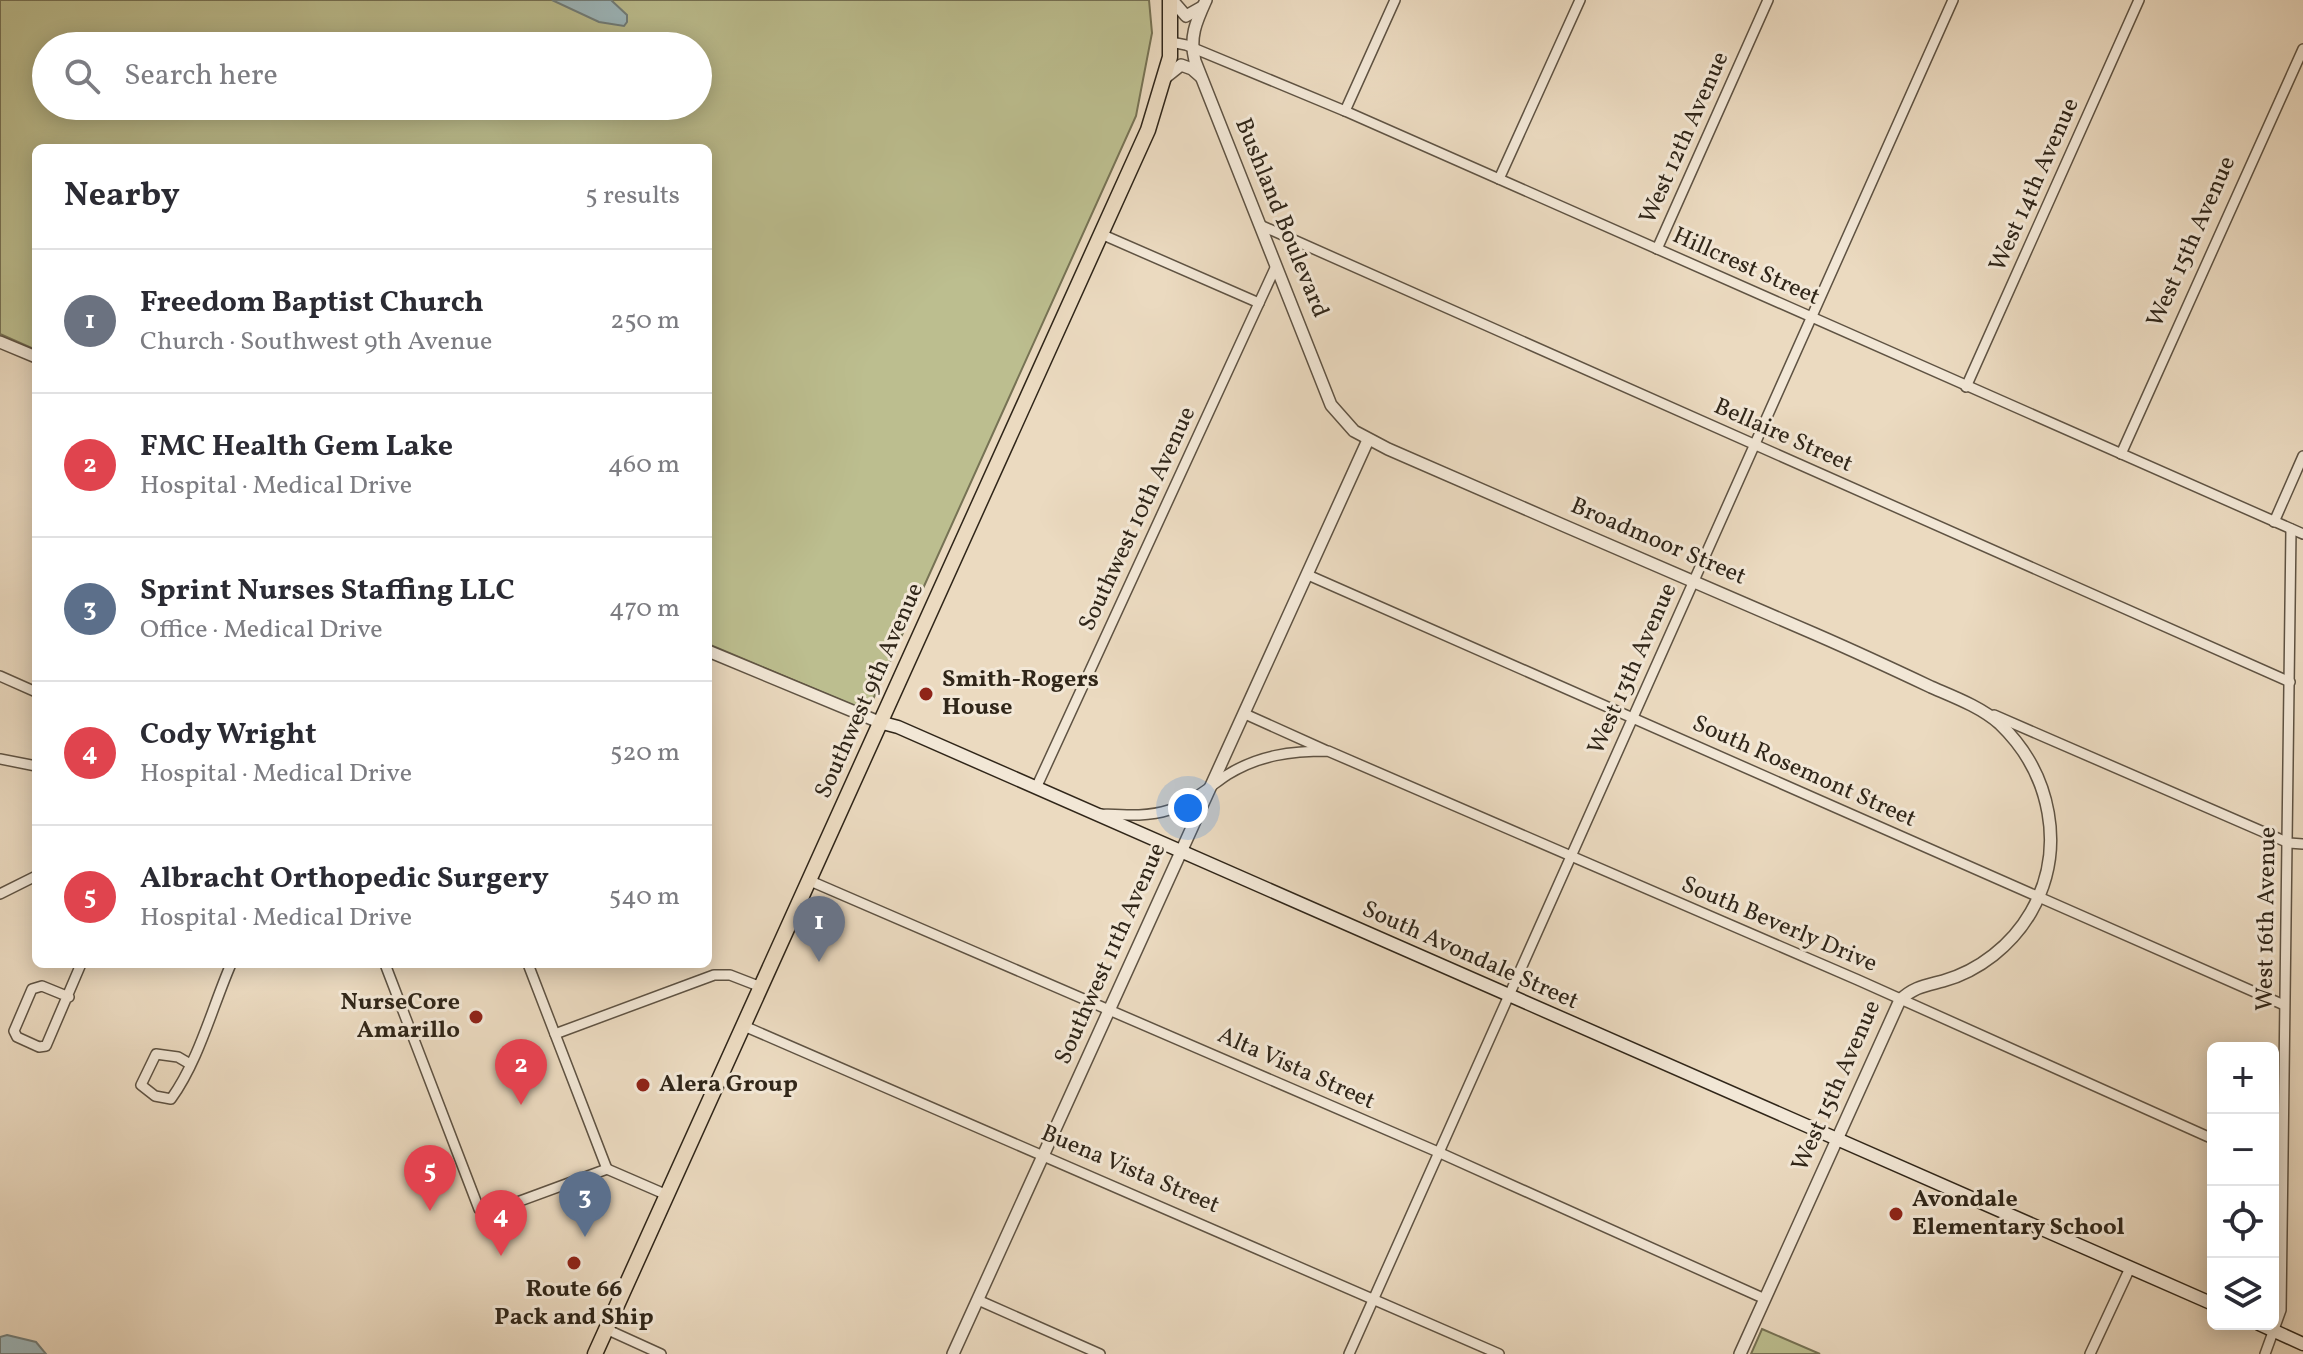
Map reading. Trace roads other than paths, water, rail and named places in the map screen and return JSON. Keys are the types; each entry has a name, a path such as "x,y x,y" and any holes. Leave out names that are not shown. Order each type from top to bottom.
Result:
{"main road":[{"path":"1171,0 1171,42"},
{"name":"Southwest 9th Avenue","path":"595,1354 1148,130 1171,72 1171,42"},
{"name":"South Avondale Street","path":"879,722 2207,1301"},
{"path":"2275,1331 2303,1344"}],"street":[{"path":"1171,0 1186,16 1204,3"},
{"path":"1345,111 1395,0"},
{"path":"1499,179 1580,0"},
{"name":"West 12th Avenue","path":"1657,249 1768,0"},
{"name":"West 13th Avenue","path":"1349,1354 1953,0"},
{"name":"West 14th Avenue","path":"1966,387 2139,0"},
{"path":"1171,72 1189,46 1193,27 1204,3"},
{"name":"Hillcrest Street","path":"1171,42 1189,46 1345,111 2303,534"},
{"name":"Bushland Boulevard","path":"1189,46 1331,405"},
{"name":"West 15th Avenue","path":"2121,454 2303,49"},
{"path":"1171,72 1187,66 1203,81"},
{"name":"Bellaire Street","path":"1260,225 2290,682"},
{"path":"1101,234 1259,303"},
{"name":"Southwest 10th Avenue","path":"1036,788 1276,266"},
{"path":"0,342 32,355"},
{"name":"Broadmoor Street","path":"1331,405 1354,431 1368,440 2289,843 2303,844"},
{"name":"Southwest 11th Avenue","path":"953,1354 1368,440"},
{"path":"2274,522 2303,456"},
{"name":"West 16th Avenue","path":"2265,1354 2281,1310 2291,529"},
{"name":"South Rosemont Street","path":"1308,575 2037,899 2284,1005"},
{"name":"South Avondale Street","path":"712,653 879,722"},
{"path":"0,676 32,690"},
{"name":"Broadmoor Street","path":"1976,707 1997,722"},
{"name":"South Beverly Drive","path":"1245,714 2207,1136"},
{"name":"West 15th Avenue","path":"1740,1354 1900,1000 1915,987 1943,981 1985,962 2019,929 2037,899 2050,855 2051,826 2046,801 2025,755 1997,722"},
{"name":"South Beverly Drive","path":"1095,814 1142,815 1166,811 1210,790 1244,765 1290,751 1328,751"},
{"path":"0,759 32,765"},
{"path":"0,894 32,878"},
{"name":"Alta Vista Street","path":"808,880 1438,1152 1765,1299"},
{"path":"69,997 42,986 32,989 14,1031 17,1037 39,1047 46,1046 69,997 80,968"},
{"path":"190,1064 178,1057 156,1054 141,1085 155,1096 171,1099 190,1064 229,968"},
{"path":"387,968 479,1209 493,1211 607,1169 667,1195"},
{"path":"530,968 607,1169"},
{"path":"555,1034 714,975 730,975 761,987"},
{"name":"Buena Vista Street","path":"744,1026 1499,1354"},
{"path":"2279,1169 2284,1171"},
{"path":"2090,1354 2130,1268"},
{"path":"978,1300 1100,1354"},
{"path":"606,1329 661,1354"}],"water":[{"path":"552,0 611,0 627,15 627,22 624,26 599,22"},
{"path":"7,1335 36,1342 46,1354 0,1354 0,1337"}],"place":[{"name":"Smith-Rogers House","path":"926,694"},
{"name":"Freedom Baptist Church","path":"819,962"},
{"name":"NurseCore Amarillo","path":"476,1017"},
{"name":"Alera Group","path":"643,1085"},
{"name":"FMC Health Gem Lake","path":"521,1105"},
{"name":"Albracht Orthopedic Surgery","path":"430,1211"},
{"name":"Avondale Elementary School","path":"1896,1214"},
{"name":"Sprint Nurses Staffing LLC","path":"585,1237"},
{"name":"Cody Wright","path":"501,1256"},
{"name":"Route 66 Pack and Ship","path":"574,1263"}]}
